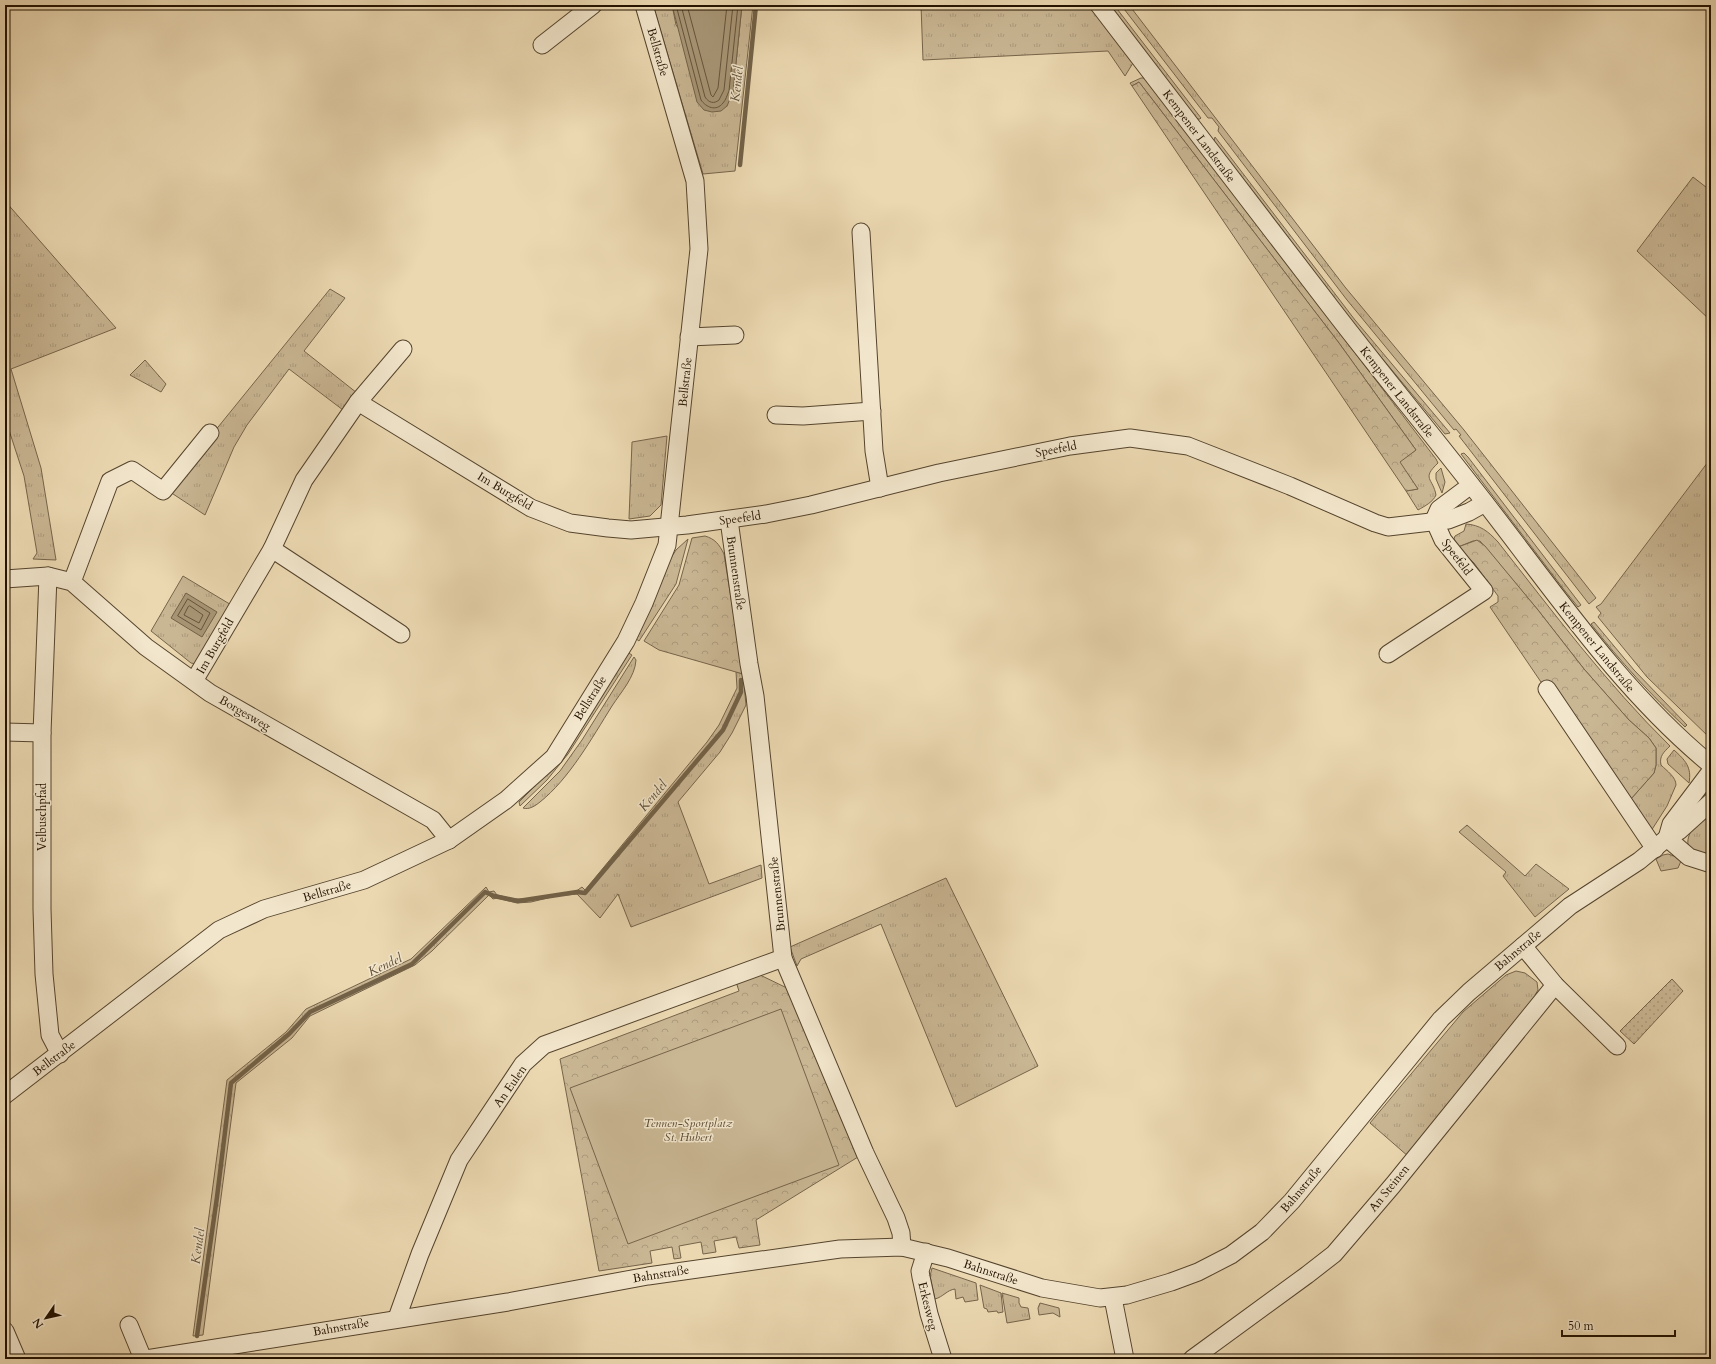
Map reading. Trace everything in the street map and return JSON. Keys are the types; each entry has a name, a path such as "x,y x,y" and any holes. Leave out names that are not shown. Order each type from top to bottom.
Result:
{"street":[{"path":"542,45 593,5"},
{"name":"Bellstraße","path":"5,1095 220,930 264,909 364,880 449,840 506,800 554,757 626,641 644,603 667,545 698,249 695,181 644,5"},
{"name":"Kempener Landstraße","path":"1099,5 1333,311 1471,485 1587,636 1626,683 1683,741 1711,765"},
{"path":"862,232 874,451 880,488"},
{"path":"689,337 735,335"},
{"name":"Im Burgfeld","path":"194,681 272,549 304,480 358,402 403,349"},
{"name":"Im Burgfeld","path":"358,402 538,510 570,523 631,530 669,526"},
{"path":"776,415 803,416 872,411"},
{"path":"72,582 110,480 132,470 163,491 210,433"},
{"name":"Speefeld","path":"669,526 729,520 811,505 939,473 1070,446 1130,438 1188,446 1290,486 1388,527 1434,520 1448,520 1469,512 1485,503"},
{"path":"1434,520 1439,509 1471,485"},
{"name":"Brunnenstraße","path":"729,520 749,664 755,696 783,958 865,1153 896,1218 901,1233 902,1247"},
{"name":"Speefeld","path":"1388,654 1484,590 1443,540 1434,520"},
{"path":"272,549 401,634"},
{"name":"Borgesweg","path":"5,579 48,576 72,582 146,647 210,693 433,820 449,840"},
{"name":"Velbuschpfad","path":"48,576 42,733 42,909 44,974 50,1035 60,1054"},
{"path":"1548,689 1661,844 1689,857 1711,864"},
{"path":"5,732 42,733"},
{"path":"1661,844 1671,824 1711,771"},
{"name":"Bahnstraße","path":"144,1359 213,1354 397,1318 508,1302 648,1276 798,1254 864,1247 902,1247 926,1252 1042,1288 1100,1298 1113,1298 1142,1292 1198,1272 1230,1255 1262,1232 1292,1201 1440,1019 1469,992 1570,906 1628,869 1679,831 1711,802"},
{"path":"1523,946 1555,985 1617,1046"},
{"name":"An Eulen","path":"397,1318 420,1254 459,1160 523,1064 544,1045 783,958"},
{"name":"An Steinen","path":"1192,1359 1308,1275 1334,1254 1393,1185 1555,985"},
{"name":"Erkesweg","path":"926,1252 920,1271 929,1314 943,1359"},
{"path":"1113,1298 1125,1359"},
{"path":"129,1325 144,1359"},
{"path":"5,1331 17,1359"}],"green space":[{"path":"653,5 672,5 676,25 733,92 742,5 753,5 735,171 703,174"},
{"path":"921,5 1090,5 1133,63 1125,76 1108,51 923,60"},
{"path":"1109,5 1114,5 1201,118 1200,119 1196,119"},
{"path":"1121,5 1129,5 1345,287 1464,430 1596,598 1589,604 1459,436 1461,435 1456,429 1454,430 1347,300 1218,131 1219,127 1212,118 1208,118"},
{"path":"1141,78 1145,78 1436,459 1438,463 1430,472 1429,476 1436,495 1433,500 1426,505 1418,510 1406,491 1418,489 1399,462 1416,450 1339,343 1139,82 1132,86 1130,83"},
{"path":"1139,82 1339,343 1416,450 1400,462 1418,489 1406,491 1132,86"},
{"path":"1215,137 1355,320 1450,433 1445,434 1352,322 1214,141"},
{"path":"1693,177 1711,191 1711,321 1637,251"},
{"path":"5,201 116,328 11,369 41,468 56,560 33,559 37,553 24,476 5,418"},
{"path":"330,289 345,298 304,351 357,393 343,410 289,369 247,425 234,447 205,515 167,490"},
{"path":"145,360 166,384 161,392 130,375"},
{"path":"667,436 661,505 650,516 629,519 632,442"},
{"path":"1464,453 1581,605 1578,607 1565,591 1461,454"},
{"path":"1711,458 1711,739 1647,677 1598,617 1601,613 1596,607 1601,604"},
{"path":"1441,468 1445,482 1442,493 1436,479 1436,473"},
{"path":"1466,524 1484,529 1498,542 1602,672 1646,722 1670,746 1661,757 1661,765 1673,777 1676,785 1667,806 1651,831 1630,800 1654,773 1656,765 1656,748 1649,738 1629,720 1584,669 1538,610 1480,541 1473,541 1458,547 1454,539 1455,536 1464,531"},
{"path":"705,536 716,542 724,554 743,674 659,650 644,641 679,585 692,538"},
{"path":"688,539 676,584 639,641 635,638 669,561 676,550"},
{"path":"1477,540 1485,546 1584,669 1629,720 1649,738 1656,748 1656,765 1654,773 1630,800 1550,681 1543,685 1490,607 1498,602 1498,596 1474,563 1458,547"},
{"path":"183,576 233,606 196,664 191,663 151,631"},
{"path":"1594,622 1634,670 1687,725 1685,727 1660,703 1613,651 1591,624"},
{"path":"627,652 632,655 568,754 547,780 520,806 519,802 551,770"},
{"path":"634,657 636,660 635,666 630,678 570,770 551,793 540,802 530,808 523,808 560,771 582,740"},
{"path":"736,672 743,674 746,705 732,733 720,752 678,802 709,884 761,865 762,878 631,927 618,894 600,918 577,894 517,903 497,898 493,899 489,895 432,951 415,965 310,1016 292,1038 236,1083 203,1335 193,1336 227,1080 286,1032 306,1009 411,959 486,887 489,892 494,891 497,895 514,899 525,899 575,892 582,887 585,890 707,742 719,725 737,688"},
{"path":"1674,750 1687,764 1690,777 1689,783 1668,764 1667,759"},
{"path":"1711,812 1711,858 1699,855 1688,845 1688,840 1689,835 1695,826"},
{"path":"1467,825 1525,876 1536,864 1569,889 1535,917 1503,876 1506,872 1459,832"},
{"path":"1668,854 1681,861 1678,868 1661,871 1656,859"},
{"path":"946,878 1038,1066 956,1107 881,924 801,959 797,966 790,947"},
{"path":"1516,971 1525,973 1537,982 1538,990 1535,995 1538,997 1409,1157 1370,1123 1463,1012 1506,975"},
{"name":"Tennen-Sportplatz St. Hubert","path":"758,974 789,989 858,1157 756,1220 760,1245 739,1248 736,1237 714,1241 716,1252 703,1254 701,1242 679,1246 681,1258 674,1259 672,1247 650,1251 652,1263 599,1271 560,1059 739,991 736,982"},
{"path":"1672,979 1683,991 1634,1044 1620,1031"},
{"name":"Tennen-Sportplatz St. Hubert","path":"781,1009 839,1165 628,1244 570,1088"},
{"path":"932,1268 976,1283 978,1300 965,1302 963,1297 956,1299 955,1289 935,1299 930,1276"},
{"path":"980,1285 1001,1293 1003,1312 988,1312 987,1309 984,1308"},
{"path":"1002,1293 1019,1298 1021,1307 1028,1308 1030,1319 1007,1323"},
{"path":"1040,1303 1059,1308 1060,1317 1053,1313 1039,1315 1038,1308"}],"water":[{"path":"672,5 742,5 733,92 727,106 721,111 712,112 704,110 697,102"},
{"path":"186,593 217,612 202,637 171,618"}],"waterway":[{"name":"Kendel","path":"740,165 756,5"},
{"name":"Kendel","path":"197,1336 217,1197 231,1083 289,1034 310,1012 412,964 485,892 494,896 518,901 577,892 585,893 723,730 741,692 741,680"}]}
